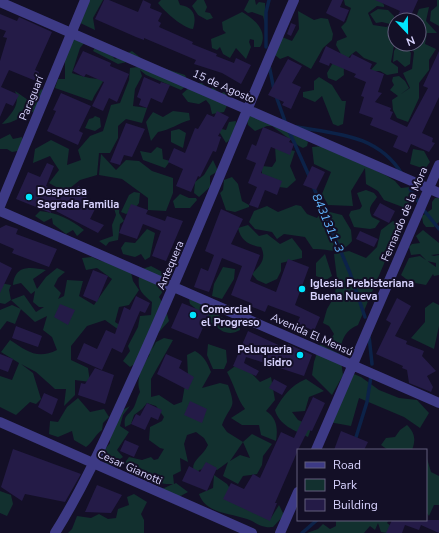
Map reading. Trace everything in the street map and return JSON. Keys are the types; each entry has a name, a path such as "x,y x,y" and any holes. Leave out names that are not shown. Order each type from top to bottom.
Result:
{"street":[{"name":"Paraguarí","path":"0,206 71,32 86,0"},
{"name":"Antequera","path":"55,533 93,464 174,287 247,109 294,0"},
{"name":"15 de Agosto","path":"0,2 439,193"},
{"name":"Fernando de la Mora","path":"316,449 439,164"},
{"name":"Avenida El Mensú","path":"0,211 439,403"},
{"name":"Cesar Gianotti","path":"0,422 252,533"},
{"path":"280,533 297,494"}],"green space":[{"path":"89,0 103,0 93,18 95,30 76,21"},
{"path":"161,0 178,0 180,5 191,10 195,20 193,29 179,23 165,11 158,3"},
{"path":"197,0 204,0 207,7 205,12 210,13 213,18 207,20 198,15 192,6"},
{"path":"249,0 255,0 256,5 259,2 265,3 265,24 263,16 252,12 248,13 244,10"},
{"path":"344,0 380,0 384,5 384,7 377,6 368,13 373,25 387,27 387,52 393,52 391,62 398,67 398,73 387,75 380,71 370,71 377,63 364,58 356,51 346,62 344,75 336,81 328,78 327,73 334,61 341,54 336,45 337,41 347,37 341,27 346,22 351,8 345,5"},
{"path":"437,0 439,0 439,26 430,21 431,11 437,6"},
{"path":"429,7 427,16 427,12 418,12 419,9"},
{"path":"378,9 388,10 390,12 387,12 387,23 376,23 370,14"},
{"path":"298,11 314,20 321,18 328,19 333,34 332,40 323,48 311,69 288,56 280,59 275,55 282,37 292,41 299,29"},
{"path":"242,12 252,18 259,26 263,36 262,41 260,47 254,47 254,40 250,39 249,42 251,47 246,59 236,48 230,58 223,54 220,47 217,50 212,48 211,39 226,33 223,30 222,22"},
{"path":"427,22 437,33 427,33"},
{"path":"73,39 85,42 80,48 72,73 88,78 104,79 92,101 55,88 58,79 65,79 65,57"},
{"path":"98,41 115,59 132,51 147,63 185,75 189,84 181,90 146,75 140,70 142,76 135,89 133,106 147,108 142,123 126,119 118,126 118,138 110,153 99,153 97,175 80,180 65,192 49,183 59,170 50,156 33,163 35,149 51,140 69,149 67,165 81,160 78,150 90,136 103,131 111,105 120,103 129,80 130,68 138,67 131,61 118,64 93,51"},
{"path":"427,45 436,49 429,60 429,70 419,83 419,98 408,122 397,118 393,110 392,100 398,96 390,90 394,85 392,81 393,77 399,76 405,81 409,88 401,94 410,88 403,73 412,69 414,52 427,52"},
{"path":"394,52 411,53 410,64 405,67 397,60 393,62"},
{"path":"319,77 332,85 342,101 346,101 343,124 338,126 333,124 322,96 315,102 303,97 303,92 314,90 314,81"},
{"path":"194,83 202,83 209,90 213,87 220,94 224,92 230,99 224,112 212,114 210,105 206,100 199,104 188,102 182,94"},
{"path":"42,89 45,93 35,111 6,124 2,124 12,113 16,105 17,96 15,91 28,100"},
{"path":"173,111 189,113 190,120 167,130 158,132 151,141 146,122 153,112 163,117"},
{"path":"95,116 100,118 101,127 95,131 85,128 89,119"},
{"path":"250,116 258,118 304,139 308,142 307,146 303,148 299,146 272,126 267,126 255,131 248,125 247,120"},
{"path":"236,121 234,136 226,143 217,128 226,130 229,122"},
{"path":"179,129 186,133 183,148 171,142 171,131"},
{"path":"10,134 13,139 22,137 23,142 18,151 12,152 7,149 0,149 0,139"},
{"path":"324,146 387,176 395,181 401,188 410,187 413,192 408,209 384,200 378,191 366,184 365,168 351,191 353,206 328,205 322,194 331,172 314,164 312,147"},
{"path":"157,147 162,149 163,159 170,161 165,168 143,160 140,151 151,153"},
{"path":"275,147 295,151 290,166 296,180 287,188 279,187 262,176 262,166 272,167 276,161"},
{"path":"413,149 424,151 430,162 425,169 410,164"},
{"path":"101,154 116,170 126,160 139,161 152,171 173,178 173,193 166,211 148,210 148,198 122,179 99,175"},
{"path":"213,160 218,171 210,176 210,187 199,197 194,193 195,182 204,175"},
{"path":"232,177 238,184 242,201 249,205 249,207 235,212 226,210 220,193 223,190 224,180"},
{"path":"366,190 374,193 377,197 370,208 370,211 372,217 380,221 375,228 370,229 354,227 349,215 351,211 360,209 362,206 357,193"},
{"path":"134,192 140,193 139,203 133,211 126,214 121,212 129,195"},
{"path":"180,194 189,198 196,198 197,200 190,208 175,208 173,201"},
{"path":"435,198 439,198 439,222 434,227 426,227 423,223 422,216 432,209 432,202"},
{"path":"120,202 119,213 124,221 120,224 118,240 109,242 106,246 99,241 113,236 112,225 116,215 114,208"},
{"path":"296,205 301,206 307,214 317,218 320,214 330,212 342,215 351,230 352,241 343,249 334,251 313,249 305,237 284,234 277,239 272,232 255,229 249,222 254,211 267,206 278,212"},
{"path":"40,211 64,217 84,230 77,236 73,230 66,234 53,224 52,218 44,222 35,216"},
{"path":"393,221 401,225 358,325 346,334 340,349 327,345 334,334 329,326 323,323 327,309 333,299 340,301 335,294 337,278 334,254 349,251 366,258 377,247 381,230"},
{"path":"248,225 259,236 267,234 280,244 292,238 302,251 302,258 281,263 281,271 277,279 266,284 257,280 252,274 262,262 263,251 261,247 249,244 241,236 238,228"},
{"path":"147,229 155,233 150,257 145,260 141,254 135,257 123,254 121,248 125,242 135,243"},
{"path":"423,230 439,243 439,254 431,255 439,255 439,275 434,276 433,274 426,285 410,282 401,275 409,258 420,256 426,260 420,254 411,255 409,247 412,244 420,243 416,236","holes":["427,261 436,263 436,267"]},
{"path":"325,254 332,276 326,280 316,276 316,263"},
{"path":"92,257 130,268 133,281 139,290 129,305 119,307 115,322 126,329 126,335 105,320 87,326 71,346 71,360 88,368 90,382 75,380 75,395 64,406 66,389 55,389 36,372 21,364 33,373 41,399 36,404 30,402 16,415 0,407 0,376 12,380 19,363 1,352 10,340 32,353 44,354 57,350 52,337 43,330 47,316 35,322 11,300 24,295 36,312 44,307 39,307 33,302 35,291 31,294 21,283 13,285 14,278 20,270 25,268 46,270 33,279 37,289 46,277 57,268 65,272 58,278 54,286 61,293 58,299 64,296 67,280 83,281 79,296 94,305 112,279 97,268 86,270 82,258"},
{"path":"151,266 164,273 166,287 159,297 165,307 169,321 158,333 152,350 156,342 164,338 173,340 151,379 151,397 159,395 174,405 182,402 188,376 187,355 195,351 205,360 211,372 202,388 220,383 228,385 232,399 232,406 222,425 227,432 243,442 252,434 272,444 263,456 262,465 257,474 243,476 238,484 223,476 228,462 217,470 208,468 199,470 196,479 193,468 194,464 208,445 204,438 196,432 187,435 184,444 188,462 180,458 181,471 173,475 174,484 176,483 188,492 175,499 162,489 173,484 158,482 142,470 129,467 124,464 129,457 142,460 151,457 154,460 158,459 164,449 160,448 149,440 150,427 162,421 164,417 156,406 147,403 134,415 131,424 125,427 126,417 134,407 140,392 138,382 140,372 150,354 130,367 123,361 130,351 128,346 138,327 140,316 151,315 152,302 141,292 139,285 140,270","holes":["243,442 250,458 240,455 230,461"]},
{"path":"223,267 235,269 234,279 222,299 212,296 214,284"},
{"path":"0,283 11,285 9,290 11,300 5,304 0,303"},
{"path":"192,296 216,308 219,316 240,326 240,330 229,333 220,330 215,325 201,324 195,308 190,304 189,299"},
{"path":"433,302 439,305 439,326 434,349 411,338 425,322 425,308"},
{"path":"12,305 21,309 15,324 7,321 0,330 0,310"},
{"path":"208,344 226,350 227,362 224,369 213,369 207,355"},
{"path":"320,344 340,354 343,375 332,395 312,375 314,362"},
{"path":"238,364 260,382 271,377 275,400 266,411 275,420 277,432 276,441 261,435 259,425 242,425 231,418 245,409 227,372"},
{"path":"354,374 361,377 379,390 399,398 417,400 429,413 420,428 404,417 359,398 351,426 329,422"},
{"path":"306,379 324,391 309,397 305,411 292,412 298,420 312,426 308,437 284,424 280,420 275,410 288,392"},
{"path":"78,398 90,412 104,409 109,417 103,423 102,430 86,447 74,440 72,431 58,437 49,434 50,421 58,422 67,407"},
{"path":"130,406 123,415 120,426 129,432 117,450 123,457 110,466 105,463 101,454 110,443 109,430 121,411"},
{"path":"407,425 412,431 414,437 412,449 387,449 381,445 386,438 395,437 400,430"},
{"path":"427,458 431,472 439,476 439,505 434,505 429,516 427,513"},
{"path":"214,475 227,484 235,496 271,518 279,505 284,515 273,527 269,527 262,526 247,519 219,512 207,506 202,501 199,494 213,488"},
{"path":"0,491 11,495 13,504 7,516 0,513"},
{"path":"134,494 147,502 141,514 144,520 144,533 68,533 72,529 77,516 91,518 99,514 108,519 116,518 118,509 129,505 127,497"},
{"path":"336,521 388,521 387,523 392,527 387,533 381,532 378,523 375,530 370,526 364,533 307,533 318,529 323,524 330,529 336,526"}],"building":[{"path":"104,0 109,0 138,12 143,0 151,4 150,8 162,13 158,21 161,23 159,27 193,42 192,44 217,54 216,56 234,63 236,58 251,65 241,84 222,73 194,64 196,60 144,38 144,40 136,37 95,19"},
{"path":"332,0 343,0 340,7 349,10 344,22 326,13"},
{"path":"375,0 418,0 413,12 400,11"},
{"path":"0,14 17,21 19,17 52,32 35,70 39,72 36,81 9,70 1,87 19,95 13,106 6,103 0,117 0,61 7,38 3,37 6,31 0,29"},
{"path":"291,23 296,25 291,36 287,34"},
{"path":"326,46 350,58 352,54 372,64 370,69 384,74 378,92 382,93 375,102 391,108 390,111 393,112 390,119 407,127 428,88 423,86 439,51 439,97 422,133 433,138 432,142 435,143 429,152 411,144 407,153 393,147 398,136 370,125 373,118 359,113 364,97 361,96 366,82 354,77 356,74 330,63 329,66 319,62"},
{"path":"83,51 111,63 110,66 129,74 117,102 109,98 103,111 92,106 104,82 86,74 84,77 73,71"},
{"path":"288,59 302,66 292,83 301,87 291,109 282,105 284,102 268,95"},
{"path":"144,77 160,84 161,82 170,85 162,103 151,98 147,108 139,105 141,99 137,97"},
{"path":"61,93 91,106 79,131 83,133 78,145 47,131 56,111 53,110"},
{"path":"217,111 229,117 218,136 221,137 216,152 213,151 200,177 198,176 191,192 176,186 183,169 168,162 174,148 185,153 195,128 198,129 207,114 214,117"},
{"path":"126,123 145,129 132,157 124,155 120,165 110,162"},
{"path":"263,127 291,139 289,142 294,144 290,155 271,147 261,173 282,181 277,195 265,190 258,208 249,205 257,187 248,183 256,163 246,159 252,144 256,146"},
{"path":"47,163 54,166 46,186 68,197 71,191 75,194 78,186 89,192 86,199 97,205 90,219 104,225 98,233 52,209 51,213 16,199 28,172 40,177"},
{"path":"312,166 325,172 316,190 303,185"},
{"path":"380,203 395,211 389,223 373,215"},
{"path":"131,204 148,210 146,214 165,221 167,216 183,221 166,261 152,256 161,231 143,224 137,239 119,233"},
{"path":"221,209 243,219 231,244 260,255 250,281 276,292 288,259 309,267 295,305 320,317 314,331 297,323 300,317 268,305 265,312 250,306 251,303 231,295 242,266 222,258 209,292 194,287 201,268 208,271 214,255 205,251"},
{"path":"6,225 18,229 16,234 57,249 49,267 12,253 14,249 0,243 0,228"},
{"path":"360,231 378,239 374,247 356,239"},
{"path":"0,262 12,268 0,293"},
{"path":"93,270 108,276 97,302 83,296"},
{"path":"136,296 150,303 145,313 140,311 122,353 112,348 102,370 77,359 84,343 97,349 106,330 115,334 124,307 130,310"},
{"path":"397,298 411,306 395,336 407,341 406,344 424,351 422,356 436,371 427,376 433,387 431,392 409,383 407,370 402,368 403,366 376,354 391,323 386,320"},
{"path":"182,303 209,314 198,339 171,328"},
{"path":"60,304 75,310 68,325 54,317"},
{"path":"16,326 42,336 38,347 12,338"},
{"path":"248,331 287,349 288,344 312,355 304,376 246,357 244,363 259,371 256,376 233,366"},
{"path":"0,354 13,359 8,372 0,369"},
{"path":"166,354 182,361 179,368 194,377 188,390 157,374"},
{"path":"95,368 114,375 105,404 78,395 81,383 85,384"},
{"path":"274,379 287,386 282,395 269,388"},
{"path":"44,393 58,399 52,415 38,407"},
{"path":"313,397 325,403 312,431 308,430 298,449 297,449 297,452 275,503 277,503 270,521 223,499 231,483 244,489 253,474 260,478 281,432 294,438"},
{"path":"190,401 207,409 202,423 184,415"},
{"path":"147,403 162,410 158,420 151,417 145,430 131,424 136,414 140,416"},
{"path":"341,431 368,442 364,449 334,449"},
{"path":"125,440 139,446 134,457 120,451"},
{"path":"13,449 81,474 65,502 25,494 22,501 1,487"},
{"path":"206,462 217,468 207,491 182,481 189,466 200,472"},
{"path":"97,485 122,495 111,513 85,512"},
{"path":"439,520 439,533 421,525 419,530 405,525 402,533 386,533 392,521"}],"waterway":[{"path":"266,47 266,12 269,0"},
{"path":"269,65 274,90"},
{"path":"276,96 286,124"},
{"path":"297,127 356,138 381,151 392,161 402,174"},
{"name":"8431311-3","path":"289,131 310,178"},
{"name":"8431311-3","path":"313,186 350,273 365,317"},
{"path":"410,189 423,209 439,229"},
{"name":"8431311-3","path":"369,336 372,364"},
{"name":"8431311-3","path":"352,449 367,402 371,376"},
{"name":"8431311-3","path":"302,533 316,521"}],"place":[{"name":"Despensa Sagrada Familia","path":"29,197"},
{"name":"Iglesia Prebisteriana Buena Nueva","path":"302,289"},
{"name":"Comercial el Progreso","path":"193,315"},
{"name":"Peluqueria Isidro","path":"300,355"}]}
